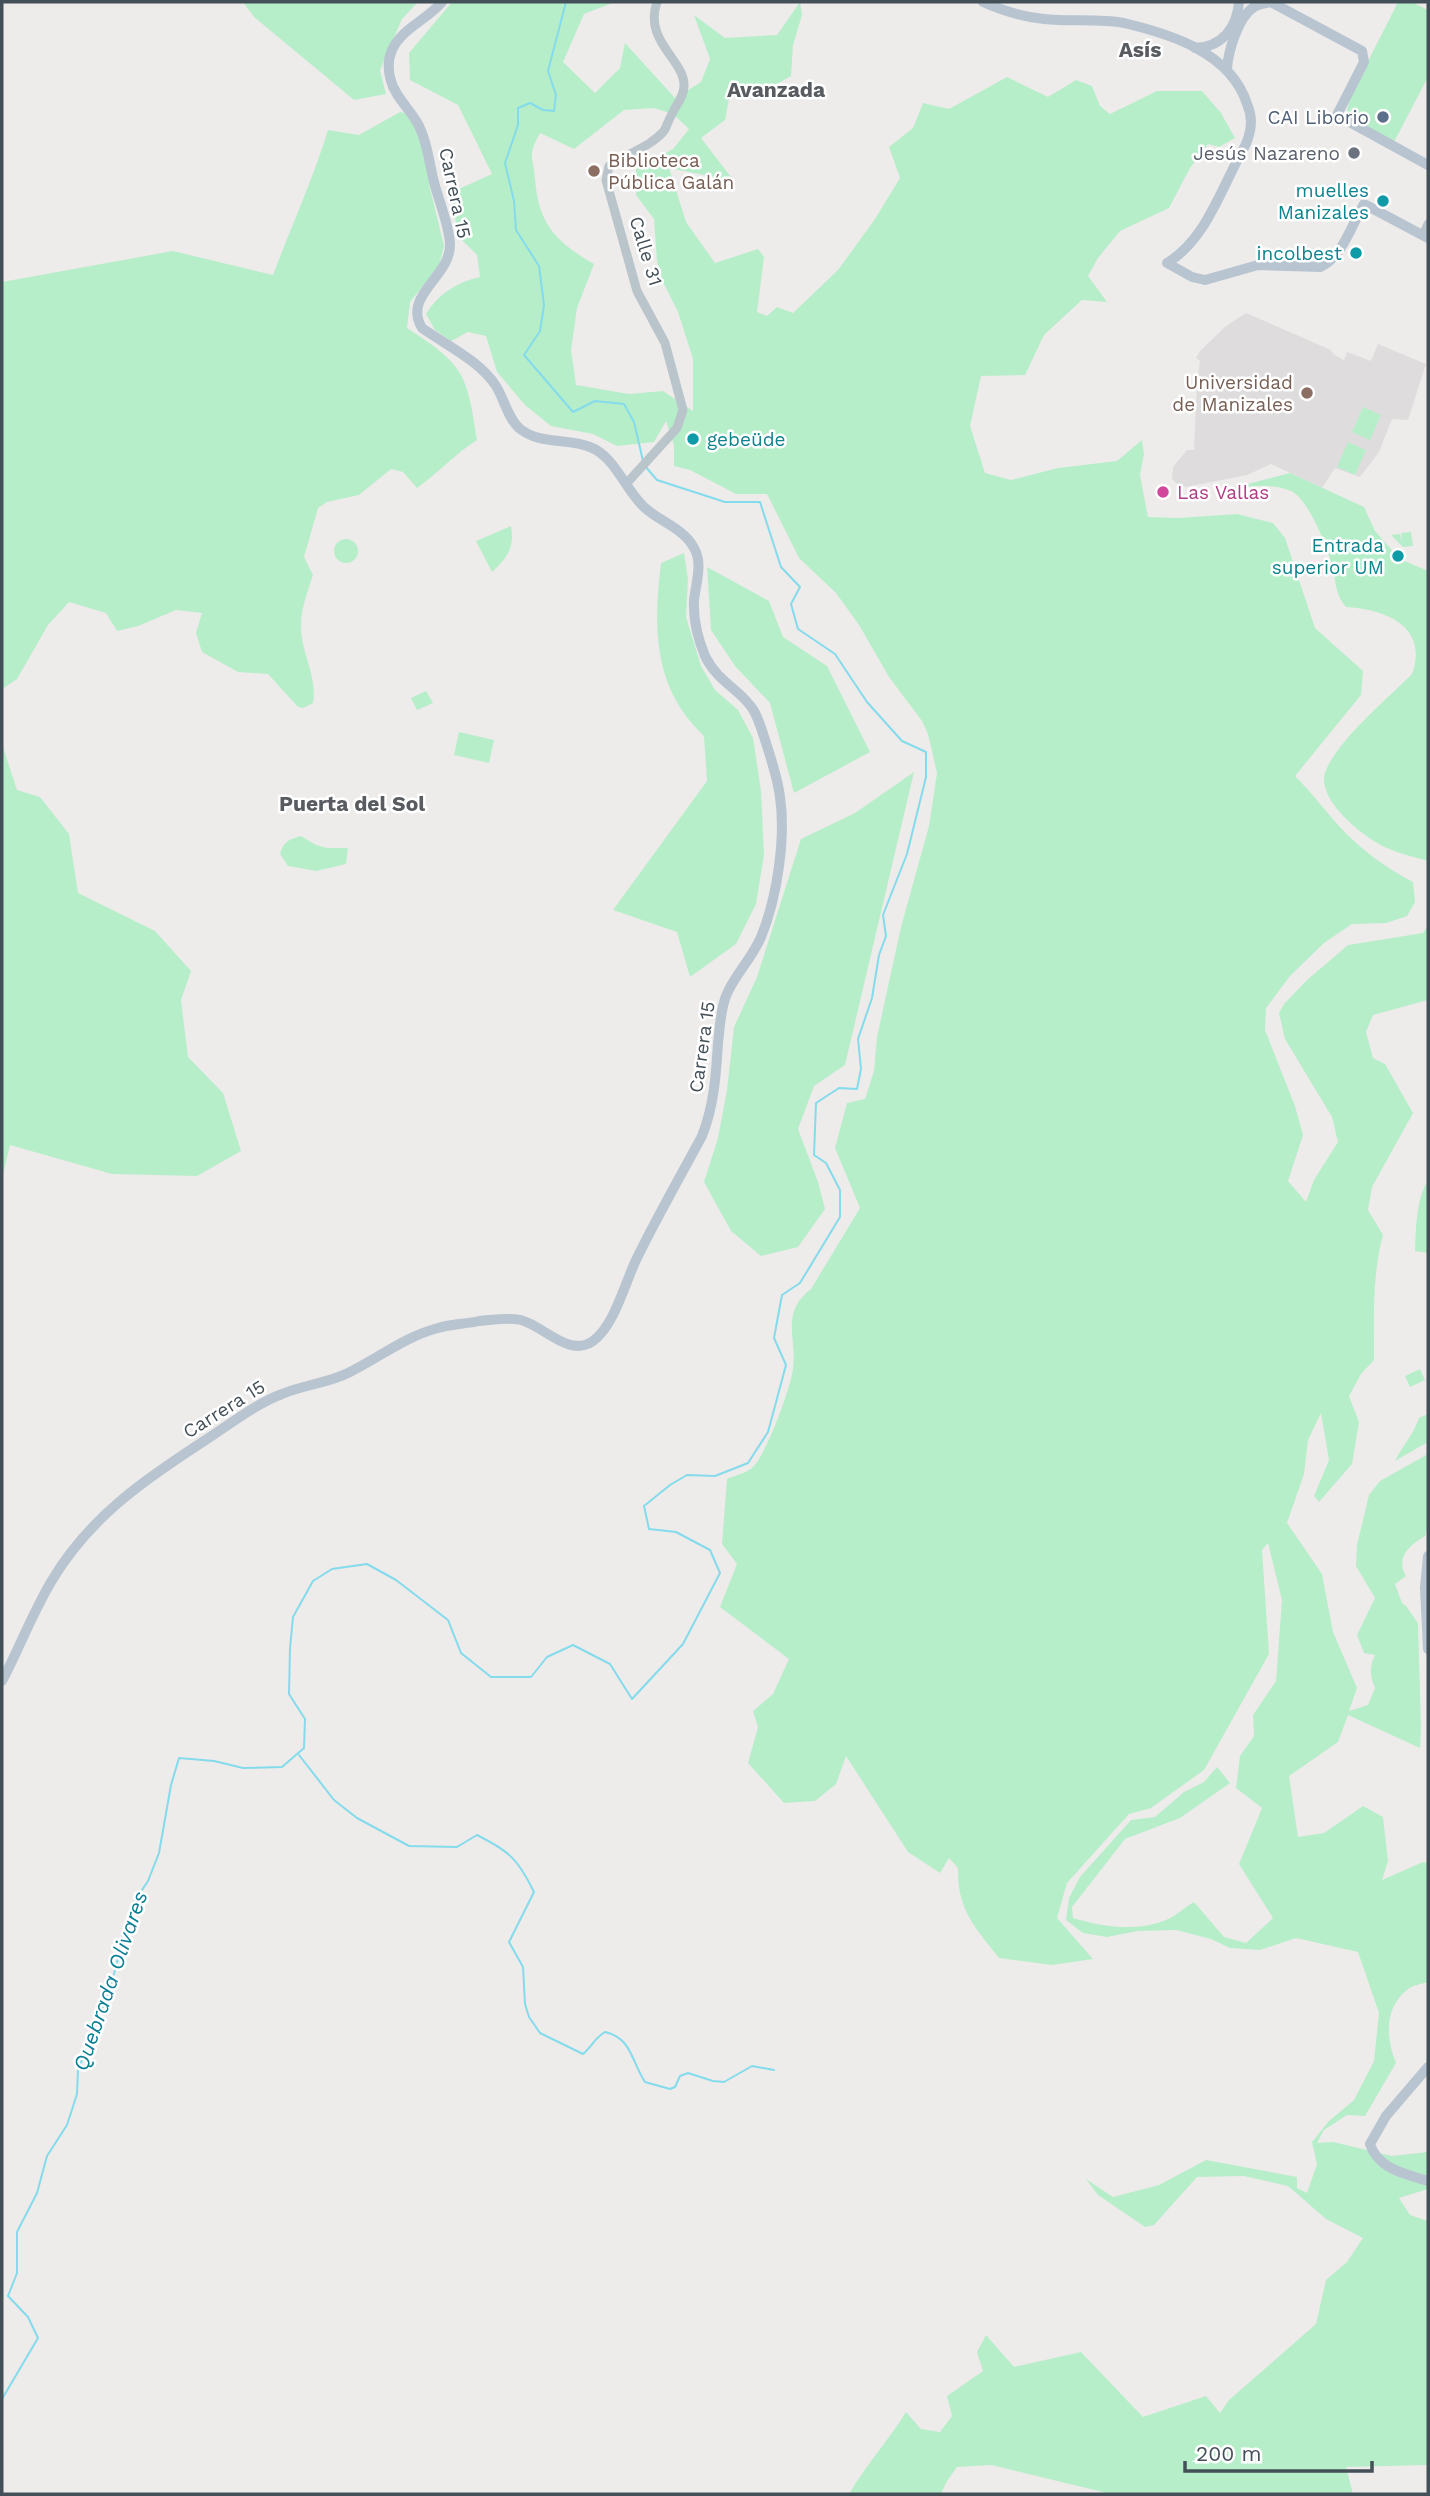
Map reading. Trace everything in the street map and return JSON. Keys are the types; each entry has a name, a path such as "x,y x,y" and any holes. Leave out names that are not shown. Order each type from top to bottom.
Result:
{"main road":[{"name":"Carrera 15","path":"2,1681 52,1581 72,1551 100,1518 122,1497 246,1413 282,1394 347,1374 376,1356 436,1328 493,1319 518,1319 533,1323 565,1343 577,1347 596,1339 613,1315 637,1259 710,1117 720,1015 726,996 760,940 766,924 776,883 782,832 781,798 754,711 720,679 700,644 694,603 698,563 694,548 683,534 644,508 628,482 598,450 530,436 517,426 496,386 483,371 422,328 416,319 420,296 444,265 449,254 450,241 433,180 428,150 419,125 391,83 388,65 393,49 410,28 442,2"},
{"path":"983,2 1043,19 1104,20 1125,24 1195,48 1227,69 1239,85 1249,108 1251,127 1247,142 1204,225 1180,255 1167,263 1192,277 1213,280 1258,265 1317,268 1332,260 1363,204 1425,236"},
{"path":"1195,48 1211,47 1221,41 1236,16 1239,2"},
{"path":"1227,69 1230,47 1244,19 1255,6 1271,2 1357,47 1365,57 1337,115 1428,165"},
{"path":"1344,102 1350,123"},
{"path":"1180,255 1180,270"},
{"path":"1428,1556 1425,1588 1428,1649"},
{"path":"1428,2067 1386,2116 1370,2144 1374,2155 1384,2165 1428,2182"}],"street":[{"name":"Calle 31","path":"628,482 677,428 682,410 665,343 637,291 606,180 609,166 633,154 666,129 682,94 684,83 654,24 653,11 657,2"},
{"path":"1425,236 1428,224"}],"shaded area":[{"name":"Universidad de Manizales","path":"1246,313 1331,350 1344,360 1347,352 1371,361 1378,344 1426,364 1408,420 1392,419 1379,452 1360,477 1335,468 1322,488 1271,464 1247,475 1186,487 1178,485 1172,479 1173,467 1187,450 1194,450 1200,361 1196,358 1226,326"}],"green space":[{"path":"243,2 418,2 402,19 380,70 386,94 354,100 254,17"},
{"path":"452,2 615,2 584,14 563,62 595,93 620,68 625,43 675,98 701,82 710,59 694,15 725,38 777,35 800,2 802,15 793,45 791,76 777,84 732,84 725,120 701,138 734,181 669,168 686,222 715,263 758,249 764,257 757,312 767,316 777,307 793,313 838,270 875,219 900,178 889,147 913,128 923,103 949,109 1007,77 1048,97 1076,80 1092,86 1100,106 1110,114 1157,91 1202,91 1221,113 1235,138 1219,147 1208,144 1190,168 1169,208 1120,231 1098,258 1088,276 1107,302 1082,300 1044,335 1025,375 981,376 970,426 985,473 1011,480 1058,468 1117,461 1142,440 1144,454 1140,475 1148,517 1237,514 1273,523 1285,538 1315,628 1363,671 1361,695 1295,776 1355,842 1383,864 1413,882 1415,902 1407,916 1386,923 1352,924 1324,943 1290,976 1266,1008 1265,1030 1295,1106 1303,1135 1288,1181 1306,1202 1314,1180 1338,1142 1332,1117 1285,1039 1279,1013 1307,980 1348,945 1423,933 1428,925 1428,1000 1373,1015 1366,1032 1373,1058 1385,1064 1413,1113 1372,1187 1368,1210 1383,1235 1375,1281 1374,1360 1361,1374 1349,1396 1359,1422 1352,1464 1319,1502 1314,1496 1329,1460 1321,1413 1308,1440 1304,1474 1287,1523 1322,1574 1333,1632 1357,1688 1349,1711 1368,1705 1375,1688 1371,1672 1375,1655 1364,1653 1357,1635 1375,1598 1356,1566 1357,1545 1369,1495 1380,1481 1428,1454 1428,1526 1425,1536 1414,1543 1403,1557 1406,1576 1395,1584 1402,1603 1418,1623 1420,1748 1348,1715 1338,1742 1289,1776 1298,1837 1324,1833 1363,1806 1383,1817 1388,1861 1382,1880 1423,1862 1428,1863 1428,1982 1409,1988 1394,2006 1389,2034 1396,2063 1365,2116 1347,2115 1324,2130 1317,2143 1333,2142 1392,2156 1428,2152 1428,2189 1399,2198 1410,2215 1428,2221 1428,2465 1346,2467 1353,2494 1111,2494 991,2465 957,2467 941,2494 849,2494 906,2412 921,2429 940,2432 952,2416 947,2396 983,2371 977,2352 986,2335 1014,2367 1081,2352 1143,2417 1206,2396 1220,2413 1229,2400 1316,2324 1326,2280 1347,2262 1363,2238 1326,2219 1288,2186 1244,2176 1197,2177 1154,2225 1145,2227 1098,2195 1086,2179 1113,2197 1159,2185 1206,2160 1297,2177 1297,2188 1307,2193 1317,2164 1312,2142 1329,2121 1354,2100 1374,2061 1379,2013 1358,1952 1296,1938 1260,1950 1230,1948 1211,1939 1176,1930 1138,1931 1107,1937 1083,1933 1066,1920 1069,1898 1080,1877 1131,1820 1155,1817 1184,1792 1204,1782 1217,1767 1230,1783 1180,1818 1125,1839 1072,1907 1073,1918 1108,1926 1143,1926 1170,1918 1194,1902 1224,1937 1246,1943 1273,1918 1239,1864 1262,1808 1236,1788 1240,1756 1254,1736 1253,1715 1276,1681 1282,1600 1268,1543 1262,1550 1269,1654 1204,1770 1151,1808 1129,1814 1067,1883 1057,1918 1093,1959 1052,1965 999,1958 975,1927 964,1907 958,1883 958,1868 949,1858 940,1873 908,1852 846,1756 836,1784 815,1801 784,1803 748,1763 758,1727 753,1711 773,1694 789,1659 720,1607 737,1564 722,1544 727,1479 752,1468 764,1451 783,1406 793,1369 792,1326 796,1307 811,1289 860,1208 835,1148 847,1103 865,1099 874,1071 877,1037 901,927 929,826 937,773 928,734 922,721 889,677 859,625 836,593 799,558 767,494 736,494 690,470 674,466 674,445 666,421 654,442 617,446 593,434 551,426 525,405 497,372 486,336 468,332 451,341 435,330 426,314 436,300 464,282 480,277 477,255 459,237 450,193 492,174 458,105 410,80 409,53","holes":["654,108 673,114 689,129 673,149 636,169 636,195 654,219 657,261 663,282 678,312 693,359 693,411 663,391 629,394 576,385 571,350 577,308 594,264 559,239 545,220 537,195 532,156 540,133 574,149 624,110"]},
{"path":"1398,2 1412,2 1428,10 1428,77 1394,142 1348,115 1347,110 1351,95"},
{"path":"400,112 409,114 428,157 429,184 444,246 439,266 410,302 407,328 441,352 460,373 470,399 477,440 417,488 403,472 391,469 359,495 327,502 318,508 304,557 313,575 303,606 301,625 313,684 313,703 303,708 298,707 268,674 238,672 202,652 196,633 202,613 176,610 138,626 117,631 106,613 69,602 48,625 17,679 2,689 2,282 173,251 273,275 328,130 359,135"},
{"path":"1363,407 1381,415 1370,440 1352,432"},
{"path":"1348,442 1366,450 1355,475 1337,467"},
{"path":"1290,473 1364,507 1375,531 1395,557 1428,571 1428,861 1392,850 1366,836 1343,816 1327,793 1324,781 1326,770 1333,758 1365,719 1412,674 1416,658 1409,633 1400,624 1376,612 1346,607 1337,590 1321,534 1310,512 1297,496 1283,488 1265,486 1220,491"},
{"path":"511,526 509,552 492,572 476,541"},
{"path":"1411,532 1413,546 1403,547 1391,535 1400,534 1402,544 1401,533"},
{"path":"346,539 354,543 358,551 354,559 346,563 338,559 334,551 338,543"},
{"path":"684,553 688,579 686,617 701,666 715,690 738,710 753,738 761,791 764,855 756,904 736,944 690,977 677,932 613,910 707,781 704,736 675,698 660,656 657,611 661,563"},
{"path":"707,567 769,601 783,637 827,666 870,752 794,793 770,703 735,666 711,630"},
{"path":"426,691 433,703 417,710 411,698"},
{"path":"459,732 494,740 489,763 454,755"},
{"path":"2,744 17,790 40,797 69,834 78,893 155,931 191,971 181,1000 188,1057 223,1093 241,1151 197,1176 112,1174 10,1145 2,1178"},
{"path":"914,772 845,1065 814,1086 798,1129 825,1209 798,1247 761,1256 731,1231 704,1182 718,1138 734,1027 757,977 801,839 855,813"},
{"path":"301,836 327,848 348,848 346,864 316,871 288,866 280,854 281,850 287,842"},
{"path":"1428,1180 1428,1253 1415,1251 1419,1205"},
{"path":"1420,1369 1425,1380 1410,1387 1405,1376"},
{"path":"1428,1414 1428,1442 1395,1461 1419,1418"}],"waterway":[{"name":"Quebrada Olivares","path":"566,2 548,71 556,95 554,111 543,110 530,103 518,108 518,125 505,163 514,201 516,230 539,266 544,305 540,331 524,355 573,412 595,401 624,404 634,422 643,461"},
{"name":"Quebrada Olivares","path":"2,2399 38,2338 28,2317 8,2296 17,2273 17,2232 37,2193 47,2156 67,2125 77,2094 78,2070 110,1989 132,1905 148,1881 159,1853 171,1785 179,1758 214,1761 243,1768 282,1767 304,1748 305,1719 289,1694 293,1617 313,1581 332,1569 367,1564 396,1580 448,1620 461,1653 491,1677 531,1677 547,1657 573,1645 610,1664 632,1699 683,1644 720,1573 710,1550 676,1532 649,1529 644,1506 687,1475 715,1476 748,1463 768,1432 786,1365 774,1338 782,1295 800,1283 840,1217 840,1190 826,1163 814,1155 816,1103 839,1088 857,1089 861,1069 858,1039 872,998 879,955 886,936 883,915 907,854 926,777 926,752 902,741 867,702 835,654 798,629 791,604 800,587 781,567 760,502 725,502 657,480 645,466"},
{"path":"299,1755 334,1800 357,1818 409,1846 457,1847 477,1835 512,1857 534,1892 509,1942 523,1967 525,2004 529,2017 540,2033 583,2054 605,2032 614,2035 621,2039 630,2051 645,2082 670,2089 675,2087 680,2076 688,2073 724,2082 752,2066 774,2070"}],"place":[{"name":"CAI Liborio","path":"1383,117"},
{"name":"Jesús Nazareno","path":"1354,153"},
{"name":"Biblioteca Pública Galán","path":"594,171"},
{"name":"muelles Manizales","path":"1383,201"},
{"name":"incolbest","path":"1356,253"},
{"name":"Universidad de Manizales","path":"1307,393"},
{"name":"gebeüde","path":"693,439"},
{"name":"Las Vallas","path":"1163,492"},
{"name":"Entrada superior UM","path":"1398,556"}],"district":[{"name":"Asís","path":"1140,49"},
{"name":"Avanzada","path":"776,89"},
{"name":"Puerta del Sol","path":"352,803"}]}
